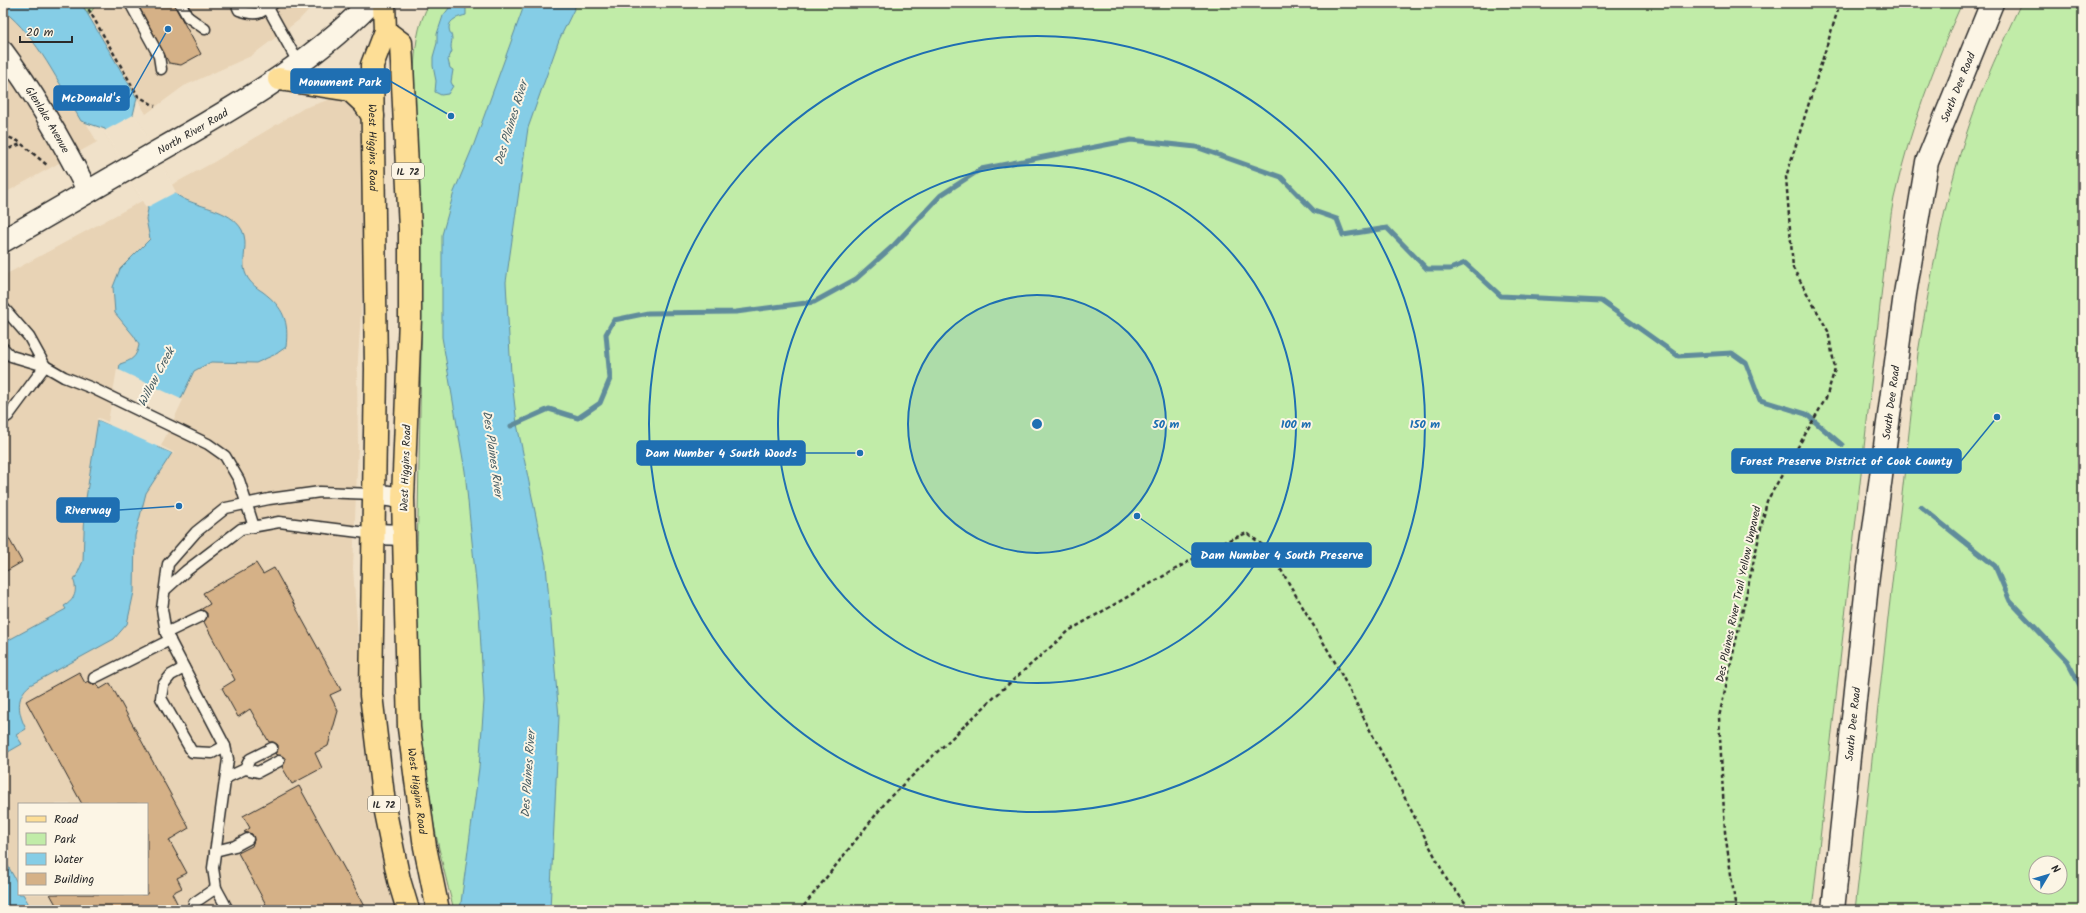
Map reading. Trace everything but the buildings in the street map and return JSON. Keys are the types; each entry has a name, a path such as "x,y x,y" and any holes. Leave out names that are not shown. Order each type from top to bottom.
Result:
{"main road":[{"name":"North River Road","path":"3,241 279,79 344,29 370,3"},
{"name":"West Higgins Road","path":"384,3 386,31 372,65 374,116 376,362 374,494 375,534 371,695 384,812 399,880 408,910"},
{"name":"South Dee Road","path":"1833,910 1868,575 1905,294 1927,162 1992,3"},
{"name":"West Higgins Road","path":"386,31 401,43 408,163 410,311 403,498 409,728 425,847 438,910"},
{"path":"279,79 350,90 364,103 374,116"}],"street":[{"name":"Glenlake Avenue","path":"3,51 29,85 67,151 88,192"},
{"path":"374,494 403,498"},
{"path":"375,534 404,534"}],"lane":[{"path":"130,3 159,56 161,69"},
{"path":"180,3 188,17 205,29"},
{"path":"236,3 239,10 254,15 271,6 299,64"},
{"path":"3,308 29,337 45,366"},
{"path":"3,348 11,356 45,366 64,377 92,388 191,435 208,444 225,456 239,480 254,526"},
{"path":"3,418 8,416 45,366"},
{"path":"228,910 216,888 213,868 228,760 225,746 168,637 162,609 166,589 168,564 196,532 226,508 320,492 374,494"},
{"path":"166,589 186,571 241,529 279,522 375,534"},
{"path":"94,678 168,637 201,616"},
{"path":"184,668 171,675 163,685 161,698 192,752 212,753 225,746"},
{"path":"246,769 250,759 272,748"},
{"path":"226,778 246,769 258,772 279,761"},
{"path":"215,851 235,846 248,839"},
{"path":"193,910 194,903 216,888"}],"path":[{"path":"85,3 138,96 155,106"},
{"name":"Des Plaines River Trail Yellow Unpaved","path":"1736,910 1725,832 1719,717 1767,501 1826,398 1835,370 1828,331 1793,268 1786,177 1840,3"},
{"path":"3,135 21,144 47,165"},
{"path":"3,151 21,144"},
{"path":"798,910 803,907 889,798 1003,688 1070,630 1222,543 1247,533 1270,551 1336,664 1447,880 1467,905 1478,910"}],"shaded area":[{"path":"3,3 21,8 97,142 3,194"},
{"path":"97,3 315,3 299,20 251,56 184,86 146,114 89,15"},
{"path":"334,98 346,102 353,107 363,125 367,216 357,375 358,445 353,568 365,734 379,839 397,910 3,910 3,276 214,162 304,108"}],"green space":[{"path":"81,3 97,3 89,15"},
{"path":"430,3 1962,3 1941,51 1923,99 1907,148 1891,212 1812,910 454,910 429,801 420,734 416,679 416,596 421,385 421,256 419,170 414,84 417,39 422,19"},
{"path":"2021,3 2083,3 2083,910 1855,910 1918,353 1939,238 1952,181 1969,126 1993,64"}],"water":[{"name":"Willow Creek","path":"3,3 81,3 137,98 133,115 168,182 177,195 193,203 221,213 237,223 242,230 245,240 244,267 246,275 252,284 276,304 284,316 287,338 286,347 276,354 256,363 211,362 194,371 158,447 172,453 146,493 135,536 134,592 127,624 114,639 30,685 25,690 19,706 21,717 26,729 16,735 22,744 3,755 3,643 66,609 64,606 73,598 75,587 73,579 76,577 83,561 85,505 98,420 110,425 120,364 135,356 139,345 134,336 115,313 113,287 120,269 150,239 146,219 148,209 105,129 81,121 47,62 16,21 3,10"},
{"path":"453,3 466,3 466,15 453,20 449,25 452,38 452,51 448,60 450,68 453,70 451,82 453,86 448,94 441,95 435,92 436,81 433,57 437,43 437,34 443,16"},
{"name":"Des Plaines River","path":"525,3 577,3 559,40 528,128 506,282 511,374 517,424 546,565 559,717 550,910 460,910 479,768 484,701 479,612 465,471 442,337 442,235 454,192 474,144"},
{"path":"3,857 18,884 18,895 24,895 32,910 3,910"}],"pier":[{"path":"135,114 176,192 146,208 104,131"},
{"path":"117,369 183,400 161,446 174,454 96,419 99,418 108,422"}],"waterway":[{"path":"511,426 549,409 578,418 600,403 610,379 606,334 614,320 648,313 736,312 814,302 856,279 894,245 941,195 981,169 1131,140 1196,147 1281,177 1314,211 1337,219 1343,235 1387,228 1427,269 1450,269 1465,263 1501,296 1601,301 1678,356 1732,353 1746,363 1760,400 1806,414 1842,445"},
{"path":"1921,507 1995,566 2010,601 2067,661 2083,691"}],"place":[{"name":"McDonald's","path":"168,29"},
{"name":"Monument Park","path":"451,116"},
{"name":"Forest Preserve District of Cook County","path":"1997,417"},
{"name":"Dam Number 4 South Woods","path":"860,453"},
{"name":"Riverway","path":"179,506"},
{"name":"Dam Number 4 South Preserve","path":"1137,516"}]}
